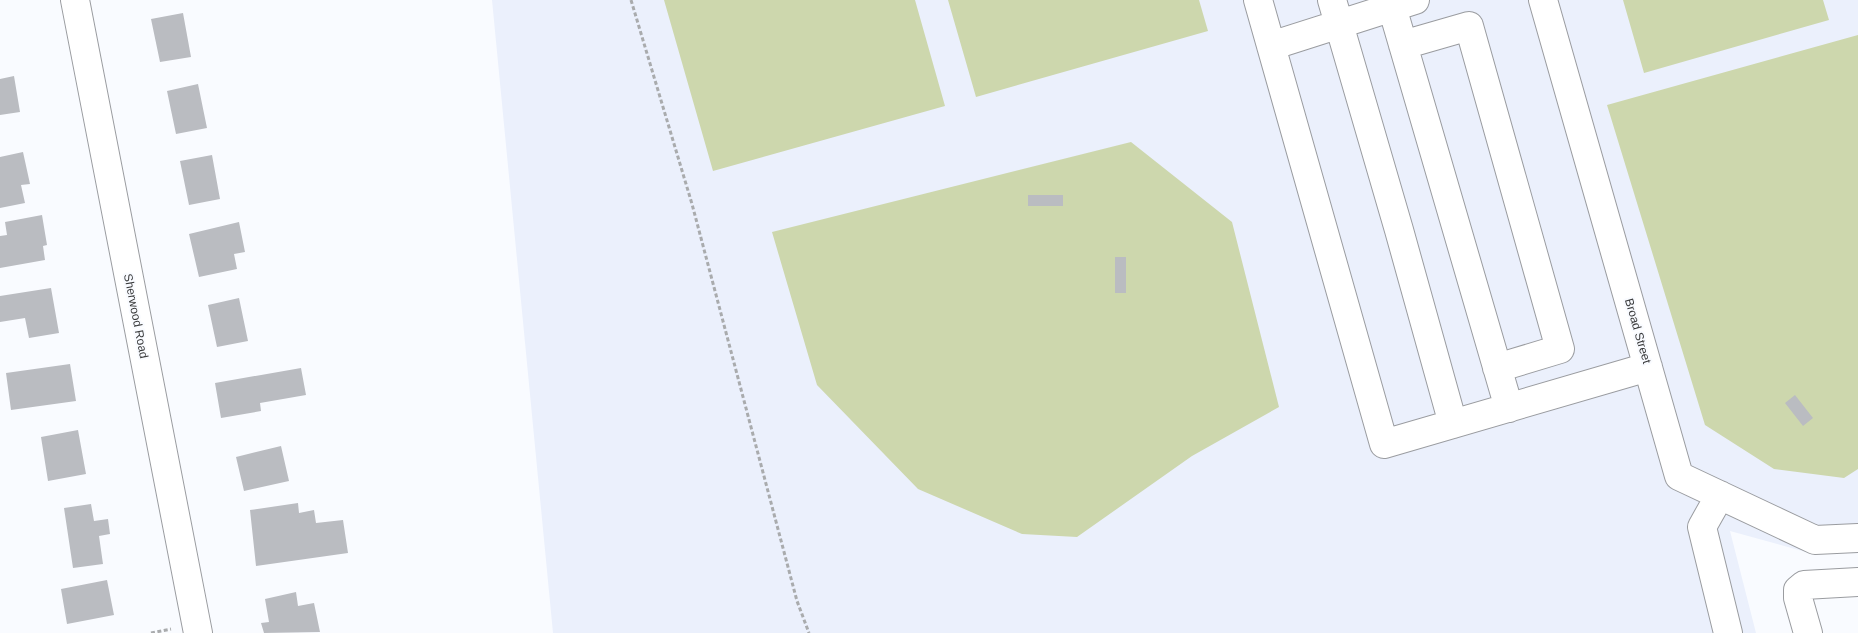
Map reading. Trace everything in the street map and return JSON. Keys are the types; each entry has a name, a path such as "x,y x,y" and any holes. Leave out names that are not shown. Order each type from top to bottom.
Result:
{"street":[{"name":"Sherwood Road","path":"75,0 198,633"},
{"path":"1258,0 1384,444 1648,367"},
{"name":"Broad Street","path":"1543,0 1679,476 1815,540 1858,538"},
{"path":"1271,46 1335,12 1399,2 1403,45 1509,408"},
{"path":"1335,12 1399,230 1453,424"},
{"path":"1403,45 1469,26 1560,349 1497,368"},
{"path":"1720,495 1702,527 1728,633"},
{"path":"1808,633 1798,598 1798,590 1804,585 1858,582"}],"path":[{"path":"631,0 692,204 798,601 809,633"}],"shaded area":[{"path":"492,0 1858,0 1858,550 1813,554 1730,531 1756,633 553,633"}],"green space":[{"path":"664,0 915,0 945,106 713,171"},
{"path":"948,0 1199,0 1208,31 976,97"},
{"path":"1623,0 1823,0 1829,20 1644,73"},
{"path":"1858,35 1858,469 1844,478 1774,469 1705,425 1607,105"},
{"path":"1131,142 1232,222 1279,407 1192,456 1077,537 1022,534 918,489 817,385 772,232"}],"building":[{"path":"183,13 191,57 160,62 151,19"},
{"path":"14,76 20,112 0,115 0,79"},
{"path":"198,84 207,128 176,134 167,91"},
{"path":"23,152 30,184 21,185 25,203 0,208 0,157"},
{"path":"212,155 220,199 189,205 180,161"},
{"path":"1028,195 1063,195 1063,206 1028,206"},
{"path":"42,215 47,245 43,246 45,260 0,268 0,236 7,235 5,222"},
{"path":"239,222 245,252 234,254 237,269 199,277 189,234"},
{"path":"1115,257 1126,257 1126,293 1115,293"},
{"path":"51,288 59,333 29,338 25,318 0,322 0,296"},
{"path":"239,298 248,341 217,347 208,305"},
{"path":"70,364 76,401 11,410 6,373"},
{"path":"301,368 306,395 260,403 261,411 221,418 215,383"},
{"path":"1795,395 1813,418 1803,426 1785,403"},
{"path":"78,430 86,474 48,481 41,437"},
{"path":"281,446 289,481 244,491 236,457"},
{"path":"298,503 299,513 314,510 316,523 343,520 348,553 256,566 250,510"},
{"path":"91,504 94,521 108,519 110,534 99,536 103,564 73,568 64,508"},
{"path":"107,580 114,615 67,624 61,589"},
{"path":"296,592 298,606 314,603 320,632 264,633 261,623 269,622 265,599"}]}
